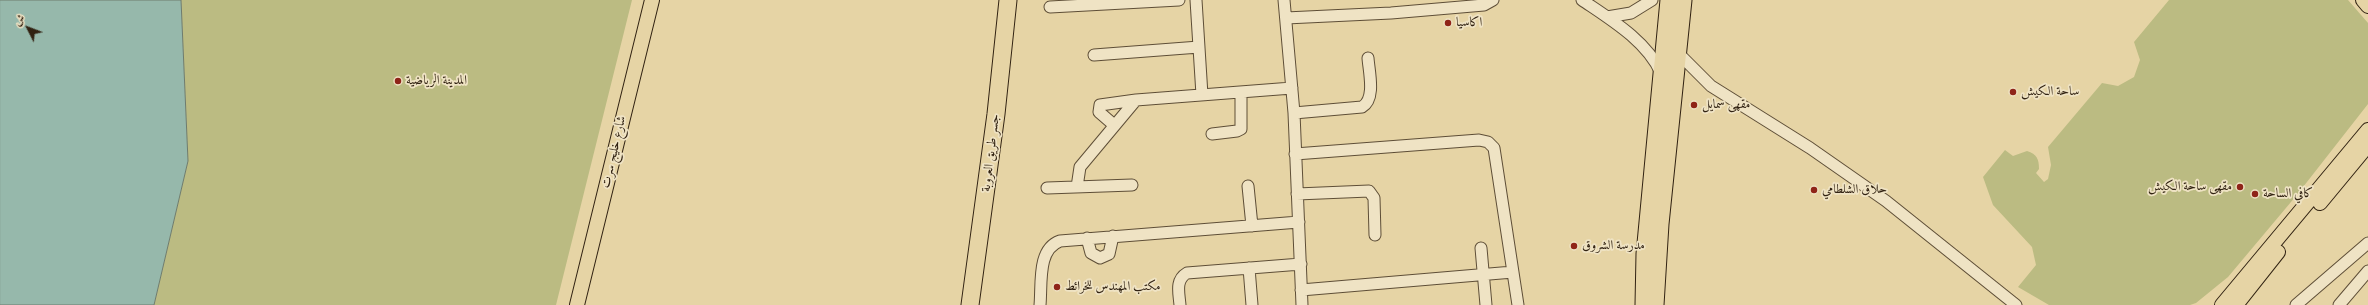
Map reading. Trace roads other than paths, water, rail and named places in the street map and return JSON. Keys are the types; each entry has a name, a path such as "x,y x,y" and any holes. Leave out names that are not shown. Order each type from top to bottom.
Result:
{"highway":[{"name":"جسر طريق العروبة","path":"970,305 996,114 1008,0"},
{"path":"1645,302 1661,75 1669,0"},
{"path":"1645,302 1660,224 1684,0"}],"main road":[{"name":"شارع خليج سرت","path":"577,305 652,0"},
{"path":"2363,0 2368,6"},
{"path":"2222,305 2368,130"},
{"path":"2236,305 2368,145"}],"street":[{"path":"1050,7 1179,0"},
{"path":"1196,0 1202,94"},
{"path":"1284,0 1294,113 1302,305"},
{"path":"1286,18 1391,14 1484,5 1494,0"},
{"path":"1582,0 1607,17 1649,53 1661,75"},
{"path":"1607,17 1631,13 1652,0"},
{"path":"1094,55 1199,47"},
{"path":"1678,54 1711,86 1810,148 1886,201 2016,305"},
{"path":"1294,113 1362,107 1366,105 1370,97 1368,58"},
{"path":"1114,126 1099,112 1100,105 1202,94 1292,88"},
{"path":"1212,134 1237,131 1241,129 1241,92"},
{"path":"1076,187 1080,167 1136,100"},
{"path":"1295,154 1479,140 1488,142 1494,148 1518,305"},
{"path":"1047,188 1132,185"},
{"path":"1248,186 1252,226"},
{"path":"1297,194 1369,192 1374,198 1376,235"},
{"path":"1040,305 1044,259 1047,250 1060,241 1298,222"},
{"path":"1088,238 1091,253 1100,258 1109,254 1112,236"},
{"path":"2296,305 2367,246"},
{"path":"1481,248 1486,305"},
{"path":"1180,305 1178,286 1183,276 1187,273 1301,264"},
{"path":"1249,268 1252,305"},
{"path":"2339,305 2368,271"},
{"path":"1301,290 1513,272"}],"place":[{"name":"اكاسيا","path":"1448,23"},
{"name":"المدينة الرياضية","path":"398,81"},
{"name":"ساحة الكيش","path":"2013,92"},
{"name":"مقهى سمايل","path":"1694,105"},
{"name":"مقهى ساحة الكيش","path":"2240,187"},
{"name":"حلاق الشلطامي","path":"1814,190"},
{"name":"كافي الساحة","path":"2255,194"},
{"name":"مدرسة الشروق","path":"1574,246"},
{"name":"مكتب المهندس للخرائط","path":"1057,287"}]}
